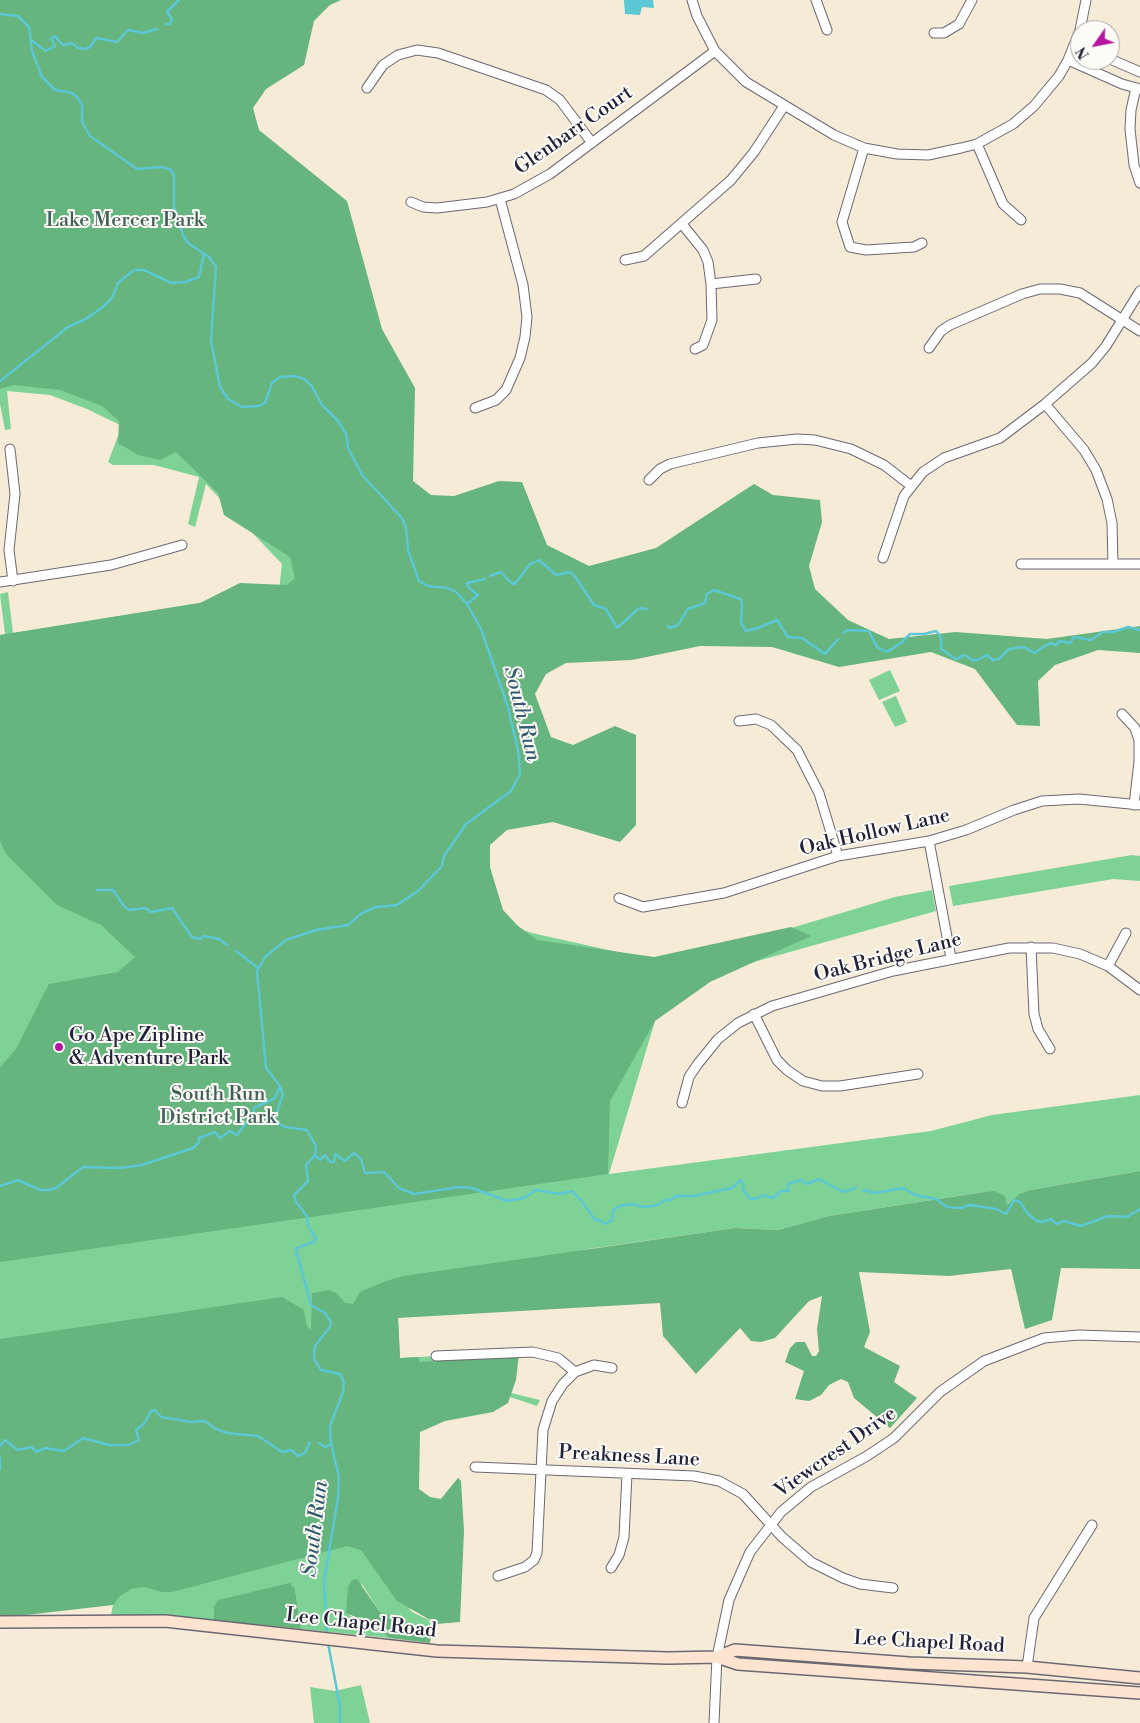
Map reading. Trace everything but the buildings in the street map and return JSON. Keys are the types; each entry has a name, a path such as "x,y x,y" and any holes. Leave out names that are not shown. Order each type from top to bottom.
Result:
{"main road":[{"name":"Lee Chapel Road","path":"0,1622 165,1622 470,1653 658,1658 717,1657 738,1664 1140,1694"},
{"name":"Lee Chapel Road","path":"717,1657 735,1650 926,1664 1027,1667 1140,1678"}],"street":[{"path":"692,0 697,16 715,51 746,82 834,135 864,148 916,155 940,153 977,144 1013,124 1034,106 1059,76 1070,57"},
{"path":"816,0 828,30"},
{"path":"934,33 944,33 959,24 972,0"},
{"path":"1082,20 1086,0"},
{"path":"367,88 383,65 398,55 416,50 438,53 546,90 560,100 592,143"},
{"name":"Glenbarr Court","path":"411,202 423,207 437,208 500,199 537,182 715,51"},
{"path":"1068,60 1138,89 1131,110 1130,129 1134,165 1140,182"},
{"path":"1120,64 1140,72"},
{"path":"625,260 644,256 682,224 742,168 784,106"},
{"path":"977,144 1003,204 1022,220"},
{"path":"864,148 842,222 850,247 866,250 914,248 922,243"},
{"path":"475,408 496,400 506,390 520,358 525,337 526,317 523,285 500,199"},
{"path":"682,224 703,250 708,262 711,284 712,320 703,345 695,349"},
{"path":"711,284 756,279"},
{"path":"929,348 941,331 950,325 1022,294 1040,289 1060,289 1080,293 1140,331"},
{"path":"883,558 897,513 910,485 937,461 1000,438 1045,404 1092,363 1140,291"},
{"path":"1045,404 1084,450 1102,484 1112,523 1113,564"},
{"path":"649,480 660,469 670,464 758,443 797,439 815,440 851,449 884,465 910,485"},
{"path":"10,449 15,494 9,550 13,581"},
{"path":"0,582 110,565 182,545"},
{"path":"1021,564 1140,564"},
{"path":"1122,714 1135,728 1138,740 1137,805"},
{"path":"739,721 756,719 770,725 797,750 819,793 838,856"},
{"name":"Oak Hollow Lane","path":"619,898 643,907 693,900 754,884 838,856 928,840 966,830 1014,810 1042,801 1078,799 1137,805"},
{"path":"928,840 952,958"},
{"path":"1108,966 1126,933"},
{"name":"Oak Bridge Lane","path":"682,1103 689,1077 705,1053 725,1033 754,1014 772,1006 893,971 1009,948 1031,948 1068,951 1108,966 1140,990"},
{"path":"1031,948 1034,1014 1038,1029 1050,1048"},
{"path":"754,1014 777,1060 787,1070 803,1080 822,1086 840,1086 918,1074"},
{"name":"Viewcrest Drive","path":"714,1723 717,1657 724,1617 734,1585 750,1552 770,1523 811,1487 867,1456 894,1438 940,1392 984,1361 1044,1338 1080,1335 1140,1337"},
{"path":"436,1356 533,1352 558,1358 575,1372"},
{"path":"498,1576 525,1567 534,1560 536,1553 543,1430 547,1412 555,1394 575,1372 594,1365 612,1368"},
{"name":"Preakness Lane","path":"475,1467 694,1476 719,1481 743,1494 797,1551 825,1570 860,1584 893,1588"},
{"path":"610,1568 619,1555 624,1537 626,1474"},
{"path":"1027,1667 1034,1618 1092,1525"}],"green space":[{"name":"South Run District Park","path":"0,0 230,5 429,900 532,933 671,964 895,897 932,890 936,911 697,978 655,1021 609,1174 931,1131 992,1115 1140,1095 1140,1171 1030,1190 1019,1194 1007,1205 984,1192 829,1216 778,1230 735,1228 588,1249 397,1297 400,1358 528,1351 540,1354 509,1355 511,1393 540,1400 537,1406 501,1394 408,1418 416,1513 441,1499 458,1478 461,1481 457,1531 365,1554 412,1612 437,1624 431,1635 379,1611 362,1584 350,1616 373,1624 389,1638 301,1629 295,1589 214,1607 214,1620 111,1615 113,1605 0,1606 0,635 5,634 0,594 8,592 13,633 279,590 282,564 206,484 195,527 188,524 199,477 154,465 113,465 108,462 122,426 87,409 50,395 7,391 11,429 5,430 0,404"},
{"name":"Lake Mercer Park","path":"0,0 341,0 330,5 314,21 304,65 266,89 253,108 259,130 347,201 382,329 415,388 413,481 431,495 454,496 499,481 522,482 547,545 589,566 656,548 754,484 773,495 820,500 822,522 809,566 815,589 848,620 889,639 956,632 1047,639 1140,626 1140,653 1098,650 1055,665 1038,681 1040,726 1017,725 975,669 931,652 839,667 772,647 700,646 632,660 566,663 546,674 535,694 551,737 573,745 615,726 636,735 636,825 620,842 553,822 507,830 490,845 490,867 503,910 518,926 537,940 654,957 791,927 811,936 710,982 655,1021 610,1101 608,1174 0,1262 0,1067 16,1049 49,984 118,972 135,957 101,925 57,905 6,854 0,841 0,635 200,603 240,583 287,585 295,578 290,557 224,515 218,493 176,452 160,460 138,455 118,443 119,421 102,406 60,390 14,385 0,389"},
{"path":"890,670 900,691 879,700 869,680"},
{"path":"896,696 907,722 895,727 882,702"},
{"path":"1132,855 1140,856 1140,881 1113,879 953,906 949,886"},
{"path":"1140,1171 1140,1269 1061,1268 1052,1320 1025,1329 1011,1269 949,1276 859,1272 870,1332 864,1347 900,1366 894,1382 917,1398 890,1428 854,1398 848,1382 841,1379 829,1385 821,1395 809,1401 795,1399 804,1371 785,1362 790,1348 796,1342 805,1342 812,1356 816,1356 819,1351 817,1329 822,1296 809,1301 775,1338 761,1342 751,1341 740,1328 696,1374 663,1336 660,1303 398,1318 400,1358 418,1357 420,1362 519,1354 516,1380 508,1403 493,1412 445,1421 420,1432 419,1489 430,1497 441,1499 458,1478 461,1481 464,1531 460,1622 437,1624 397,1601 361,1550 347,1546 172,1592 162,1592 144,1587 131,1589 120,1596 113,1605 0,1618 0,1339 282,1297 304,1310 307,1326 311,1330 312,1293 329,1290 336,1293 345,1303 353,1304 360,1292 404,1276 735,1228 778,1230 829,1216 984,1192 994,1191 1005,1196 1007,1205 1019,1194 1030,1190"},
{"path":"357,1579 379,1611 427,1631 431,1635 430,1643 389,1638 373,1624 346,1613 348,1587 352,1580"},
{"path":"290,1583 295,1589 301,1629 214,1620 214,1607 218,1600"},
{"path":"361,1685 370,1723 314,1723 310,1687 335,1691"}],"water":[{"path":"624,0 653,0 654,8 642,7 640,15 625,14"}],"waterway":[{"path":"166,24 170,24 172,19 167,12 179,0"},
{"name":"South Run","path":"0,14 18,16 29,27 32,51 42,77 55,90 72,93 78,98 82,105 82,122 90,136 137,169 161,167 170,169 174,175 174,207 183,235 188,243 209,257 216,267 211,341 220,387 228,399 242,407 259,406 265,403 272,383 280,377 295,376 304,379 311,385 322,405 338,421 346,434 348,448 362,475 402,518 406,528 408,550 419,581 428,586 448,588 456,592 467,604 481,629 507,704 518,750 520,774 511,791 466,824 444,856 442,866 418,891 397,905 376,907 362,913 348,925 316,930 286,940 265,957 257,971 266,1068 280,1086 283,1094 274,1121 285,1127 307,1130 316,1146 315,1155 306,1165 308,1181 294,1195 296,1202 307,1216 308,1225 316,1239 314,1242 299,1247 296,1250 311,1305 325,1313 331,1322 330,1327 315,1346 314,1359 321,1370 340,1374 344,1383 343,1392 330,1426 331,1444 339,1477 338,1498 324,1582 327,1635"},
{"path":"31,40 46,51 55,46 51,38 55,36 63,45 72,43 78,48 85,49 90,47 96,38 117,42 128,30 143,33 157,29"},
{"path":"0,381 68,327 86,319 103,307 112,298 118,283 134,270 144,270 171,283 185,282 199,277 204,254"},
{"path":"490,576 501,572 510,582 515,584 529,565 539,560 555,574 569,572 574,575 594,605 606,609 617,628 640,608 647,609"},
{"path":"467,604 478,595 468,587 467,583 485,579"},
{"path":"668,626 670,628 678,625 688,609 705,603 707,594 714,590 740,599 742,603 741,623 746,631 777,620 788,637 802,638 825,654 838,639"},
{"path":"843,633 847,630 869,631 877,647 887,652 901,643 910,634 924,634 936,631 941,637 941,649 956,659 965,655 972,660 978,660 987,655 993,660 999,659 1009,649 1024,647 1034,653 1050,643 1056,645 1059,641 1070,643 1074,637 1091,640 1103,632 1113,632 1128,627 1140,630"},
{"path":"97,890 113,890 129,910 145,908 151,912 172,908 192,937 200,939 204,936 219,939 227,945"},
{"path":"236,951 258,968"},
{"path":"252,1119 254,1108 275,1098 280,1086"},
{"path":"0,1186 18,1180 40,1190 49,1190 56,1188 83,1167 120,1168 142,1165 193,1148 199,1142 199,1138 215,1132 220,1138 230,1131 237,1135 246,1123"},
{"path":"315,1155 320,1160 325,1155 330,1162 334,1162 335,1154 345,1161 354,1153 361,1159 365,1173 384,1172 399,1188 414,1194 459,1187 472,1188 507,1201 524,1198 536,1190 559,1194 572,1191 595,1220 605,1224 612,1220 613,1210 620,1206 631,1204 645,1207 658,1205 664,1200 671,1200 675,1196 693,1196 732,1188 741,1180 743,1190 750,1199 759,1198 762,1195 773,1198 781,1191 788,1191 788,1184 801,1180 807,1184 819,1179 843,1192 856,1188"},
{"path":"863,1190 875,1193 903,1188 915,1195 936,1199 947,1207 961,1208 970,1205 996,1209 1006,1214 1014,1200 1020,1202 1028,1214 1037,1221 1042,1222 1051,1219 1056,1224 1064,1221 1081,1226 1108,1216 1127,1217 1140,1209"},
{"path":"0,1446 5,1440 18,1450 32,1447 36,1452 45,1448 64,1451 83,1438 109,1445 129,1445 139,1440 136,1430 144,1424 151,1411 155,1410 161,1417 191,1422 205,1421 214,1428 227,1433 258,1436 282,1452 291,1450 298,1456 305,1453 310,1442"},
{"path":"319,1443 325,1447 331,1444"},
{"path":"0,1458 0,1469"},
{"name":"South Run","path":"328,1643 340,1706 340,1723"}],"place":[{"name":"Go Ape Zipline & Adventure Park","path":"59,1047"}]}
